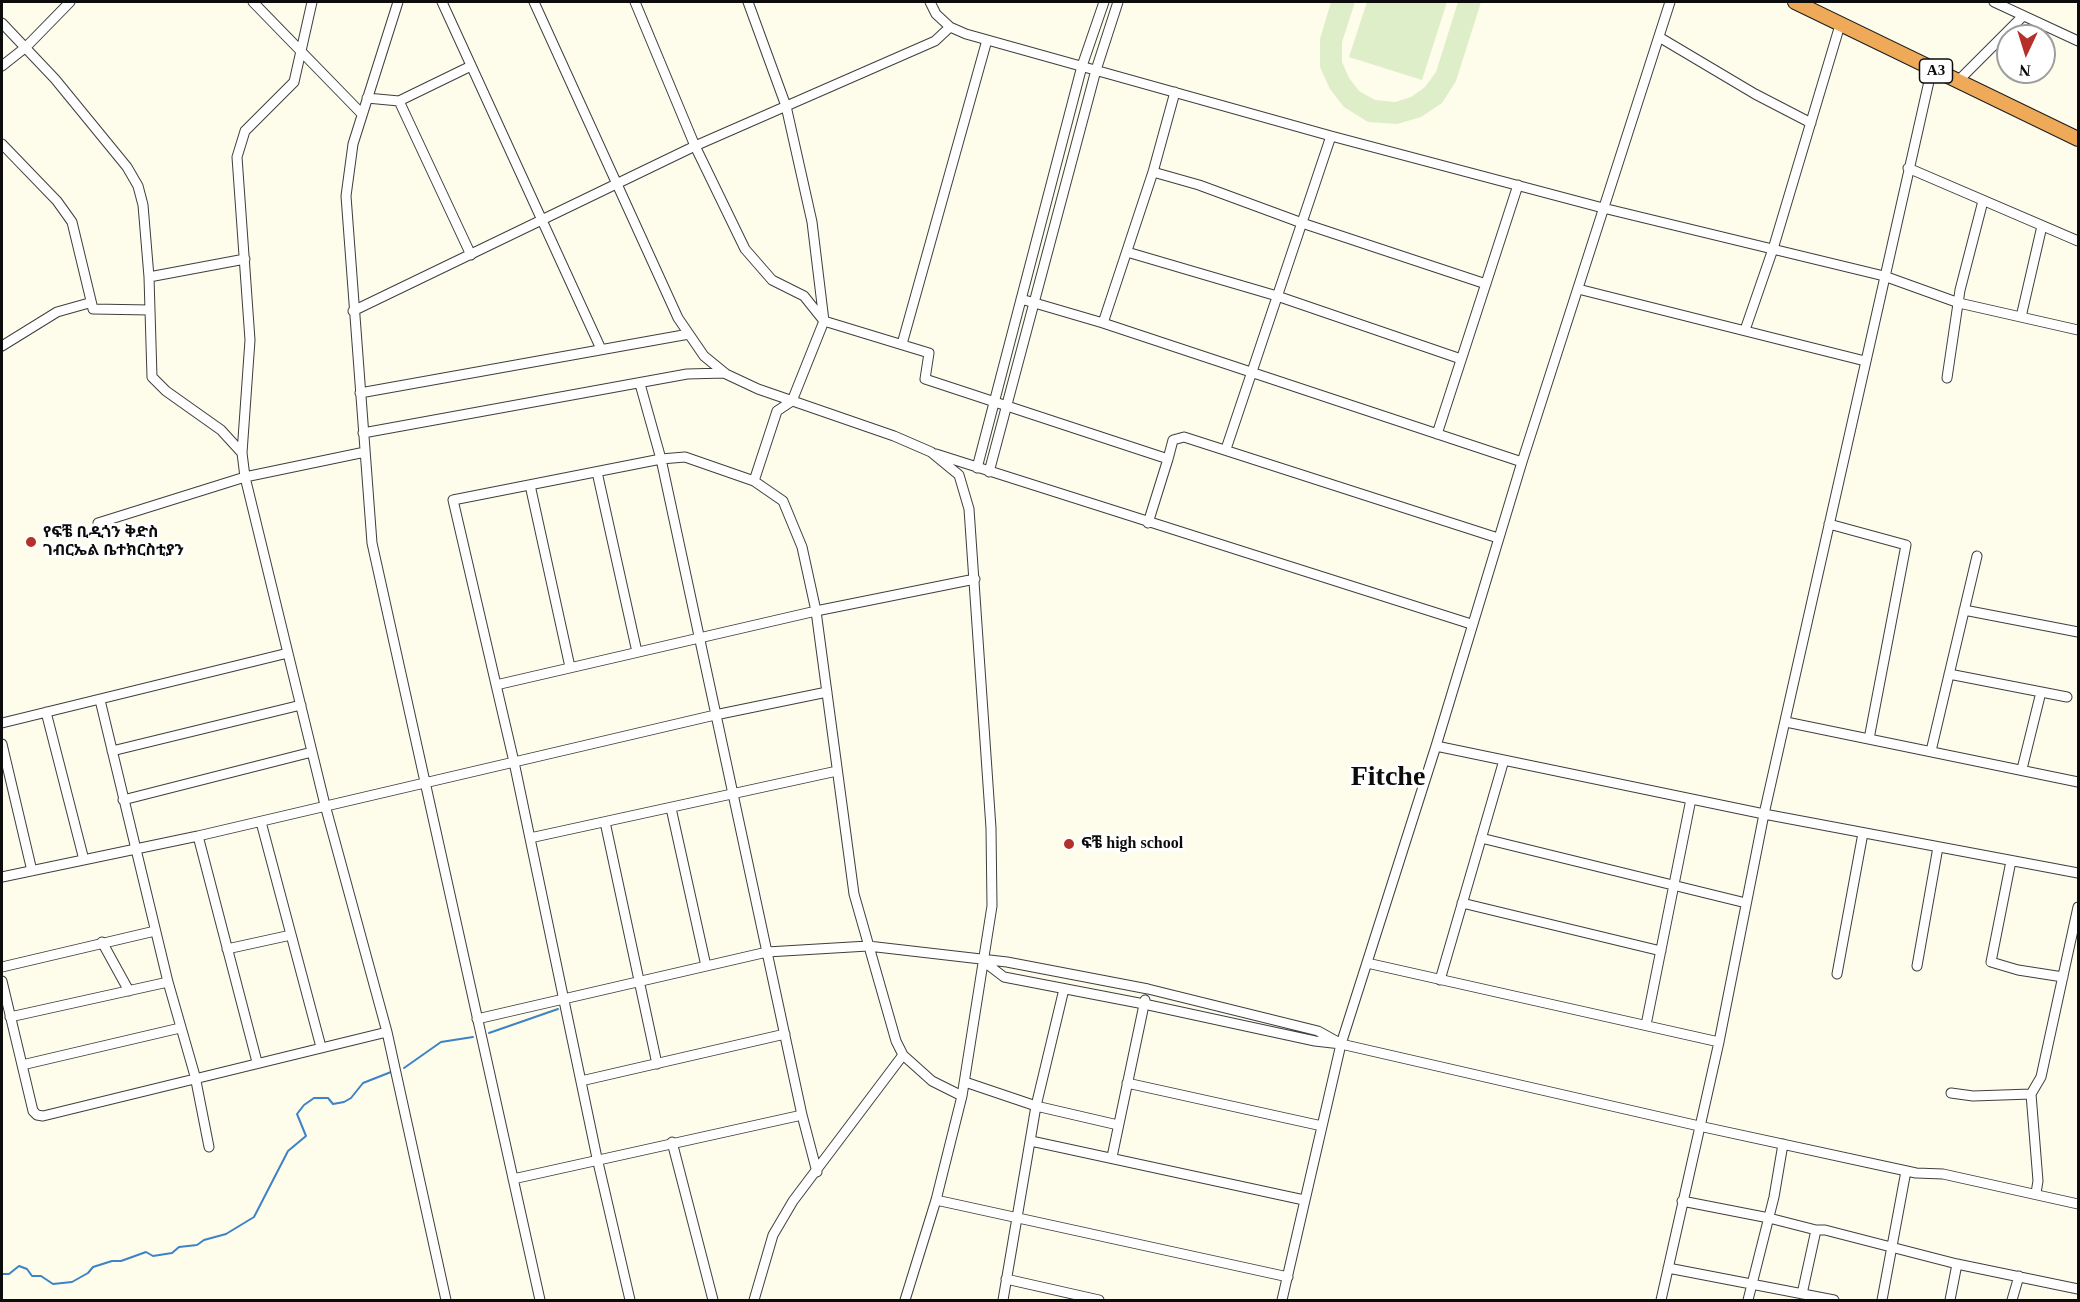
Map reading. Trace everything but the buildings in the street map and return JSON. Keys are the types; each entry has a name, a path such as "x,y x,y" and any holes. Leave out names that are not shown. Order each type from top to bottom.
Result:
{"highway":[{"name":"A3","path":"1795,2 2079,139"}],"street":[{"path":"2,66 26,47 70,2"},
{"path":"253,2 362,114"},
{"path":"312,2 294,82 245,131 237,157 250,340 242,453 245,477 312,752 387,1032 446,1300"},
{"path":"398,2 353,144 346,196 372,543 540,1300"},
{"path":"442,2 601,349"},
{"path":"534,2 678,318 704,356 724,373 792,402 894,436 977,468 1471,624"},
{"path":"635,2 695,146 745,249 772,280 804,296 824,321 929,353 925,379 1007,404 1168,459"},
{"path":"748,2 786,106 812,222 824,321 792,402 777,411 754,481"},
{"path":"930,2 936,14 950,27 987,40 1331,136 1604,208 1884,276 1959,303 2079,330"},
{"path":"989,472 1116,2 1093,2"},
{"path":"1282,1300 1341,1044 1436,746 1498,538 1670,2"},
{"path":"1994,2 2077,38"},
{"path":"977,468 1082,66 1104,3"},
{"path":"1958,81 2023,16"},
{"path":"2,23 26,47 127,167 138,186 143,205 149,277 152,377 166,391 221,430 242,453"},
{"path":"1745,330 1773,249 1840,25"},
{"path":"353,311 695,146 935,41 950,27"},
{"path":"1659,37 1755,94 1811,123"},
{"path":"902,344 987,40"},
{"path":"367,98 399,101 471,66"},
{"path":"1661,1300 1719,1042 1764,814 1932,69"},
{"path":"1103,323 1153,172 1175,92"},
{"path":"399,101 471,255"},
{"path":"1226,449 1331,136"},
{"path":"2,144 57,201 72,222 82,257 89,303 93,309 100,311 150,310"},
{"path":"1908,168 2079,241"},
{"path":"1153,172 1199,185 1302,223 1486,284"},
{"path":"1437,434 1518,185"},
{"path":"1947,378 1960,290 1983,201"},
{"path":"2021,317 2042,226"},
{"path":"1127,252 1277,296 1461,359"},
{"path":"149,277 245,259"},
{"path":"1578,289 1865,361"},
{"path":"1021,299 1103,323 1522,462"},
{"path":"2,346 57,312 89,303"},
{"path":"360,393 689,334"},
{"path":"363,434 687,374 724,373"},
{"path":"640,384 661,459 802,1115 817,1172"},
{"path":"1148,523 1173,440 1184,437 1498,538"},
{"path":"98,524 245,477 364,452"},
{"path":"905,1300 936,1200 962,1096 982,981 992,906 991,839 969,509 958,475 931,452"},
{"path":"630,1300 597,1158 514,762 453,500 661,459 685,457 754,481 783,501 802,547 816,611 854,894 896,1041 903,1055 932,1081 962,1096"},
{"path":"597,472 637,652"},
{"path":"530,485 570,668"},
{"path":"1829,524 1906,545 1869,739"},
{"path":"1930,751 1977,556"},
{"path":"495,685 816,611 975,579"},
{"path":"1964,610 2079,632"},
{"path":"2,723 288,654"},
{"path":"1949,674 2067,697"},
{"path":"2,878 261,822 715,715 827,692"},
{"path":"2022,769 2041,692"},
{"path":"100,700 155,931 195,1076 209,1147"},
{"path":"111,751 301,705"},
{"path":"46,712 84,860"},
{"path":"1786,722 2079,782"},
{"path":"2,744 32,871"},
{"path":"1436,746 1764,814 2079,873"},
{"path":"123,800 312,752"},
{"path":"1440,980 1504,760"},
{"path":"530,838 837,771"},
{"path":"1646,1025 1691,799"},
{"path":"671,808 706,966"},
{"path":"261,822 321,1047"},
{"path":"605,822 657,1064"},
{"path":"1837,974 1863,833"},
{"path":"198,836 257,1062"},
{"path":"1481,838 1746,903"},
{"path":"1917,966 1938,847"},
{"path":"2011,861 1991,962 2018,970 2063,977"},
{"path":"1462,903 1661,951"},
{"path":"2036,1193 2038,1181 2031,1094 2041,1077 2079,907"},
{"path":"2,967 155,931"},
{"path":"227,949 291,935"},
{"path":"102,942 129,991"},
{"path":"477,1019 768,952 868,946 1007,962 1148,989 1318,1031 1341,1044"},
{"path":"983,961 1004,977 1315,1041 1341,1044 1906,1171 1943,1174 2079,1204"},
{"path":"1367,963 1719,1042"},
{"path":"2,981 33,1111 43,1116 195,1076 387,1032"},
{"path":"10,1017 168,982"},
{"path":"1003,1300 1036,1106 1064,989"},
{"path":"1112,1157 1148,989"},
{"path":"22,1065 180,1028"},
{"path":"581,1081 785,1034"},
{"path":"754,1300 774,1234 794,1201 903,1055"},
{"path":"964,1082 1036,1106 1118,1125"},
{"path":"1127,1083 1322,1126"},
{"path":"1951,1094 1973,1096 2031,1094"},
{"path":"513,1179 597,1158 802,1115"},
{"path":"1031,1141 1305,1200"},
{"path":"672,1142 713,1300"},
{"path":"1748,1300 1769,1218 1783,1144"},
{"path":"1882,1300 1906,1171"},
{"path":"936,1200 1288,1277"},
{"path":"1682,1201 1825,1230 1957,1264 2079,1289"},
{"path":"1802,1294 1816,1230"},
{"path":"1950,1300 1957,1264"},
{"path":"1668,1268 1834,1300"},
{"path":"2012,1300 2019,1276"},
{"path":"1006,1279 1071,1297 1099,1300"}],"green space":[{"path":"1331,2 1355,2 1342,42 1342,62 1349,78 1359,91 1375,100 1395,102 1411,97 1425,87 1436,72 1458,2 1481,2 1456,81 1442,103 1421,117 1397,124 1368,122 1344,107 1330,89 1320,67 1320,39"},
{"path":"1367,2 1447,2 1422,80 1349,57"}],"waterway":[{"path":"489,1033 558,1009"},
{"path":"404,1068 441,1042 473,1037"},
{"path":"2,1274 9,1274 19,1266 27,1269 32,1276 41,1276 53,1284 72,1282 88,1273 93,1267 112,1261 121,1261 146,1252 153,1256 172,1253 179,1247 197,1245 204,1240 226,1234 254,1217 288,1151 306,1136 297,1114 304,1105 314,1098 328,1098 333,1104 344,1102 351,1098 363,1083 391,1072"}],"place":[{"name":"የፍቼ ቢዲጎን ቅድስ ገብርኤል ቤተክርስቲያን","path":"31,542"},
{"name":"ፍቼ high school","path":"1069,844"}],"district":[{"name":"Fitche","path":"1388,778"}]}
